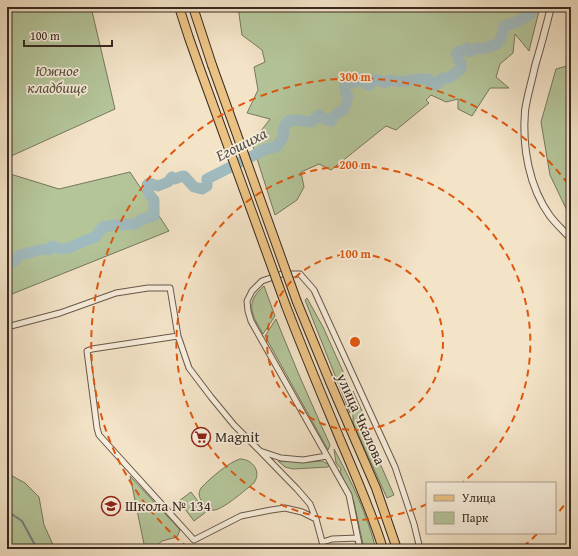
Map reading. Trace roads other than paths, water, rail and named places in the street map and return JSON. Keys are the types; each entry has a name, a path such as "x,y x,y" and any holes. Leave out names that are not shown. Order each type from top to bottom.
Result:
{"main road":[{"name":"улица Чкалова","path":"179,7 302,350 365,496 383,549"},
{"name":"улица Чкалова","path":"193,7 212,65 297,302 376,488 397,549"}],"street":[{"path":"551,7 529,91 526,110 525,138 528,161 539,198 551,217 571,239"},
{"path":"360,549 349,495 250,321 247,301 252,291 262,281 282,274 300,274 314,290 395,467 414,524 420,549"},
{"path":"7,327 60,313 116,293 148,288 170,288 178,336 189,368 234,425 310,504 316,519 324,549"},
{"path":"178,336 86,351 99,435 194,540 241,516 270,510 285,508 302,512 316,519"},
{"path":"260,451 281,458 303,460 327,456"},
{"path":"323,542 332,539 358,538"}],"waterway":[{"name":"Егошиха","path":"7,261 13,262 20,255 44,249 48,250 52,246 61,249 69,248 95,237 103,227 135,224 143,219 154,216 154,200 149,194 147,185 149,183 158,186 168,182 172,177 175,179 184,176 194,187 202,189 207,186 207,179 266,149 276,147 283,138 284,127 288,121 297,120 311,122 319,115 326,120 331,121 336,114 344,110 348,97 345,91 345,84 355,82 360,78 369,85 374,80 379,80 384,83 390,80 400,82 418,79 428,79 436,85 440,80 449,78 461,69 461,63 456,54 459,51 467,48 469,52 477,48 482,49 497,44 501,39 504,26 517,22 530,14"},
{"path":"7,511 22,521 37,549"}],"place":[{"name":"Magnit","path":"201,437"},
{"name":"Школа № 134","path":"111,506"}],"park label":[{"name":"Южное кладбище","path":"57,80"}]}
